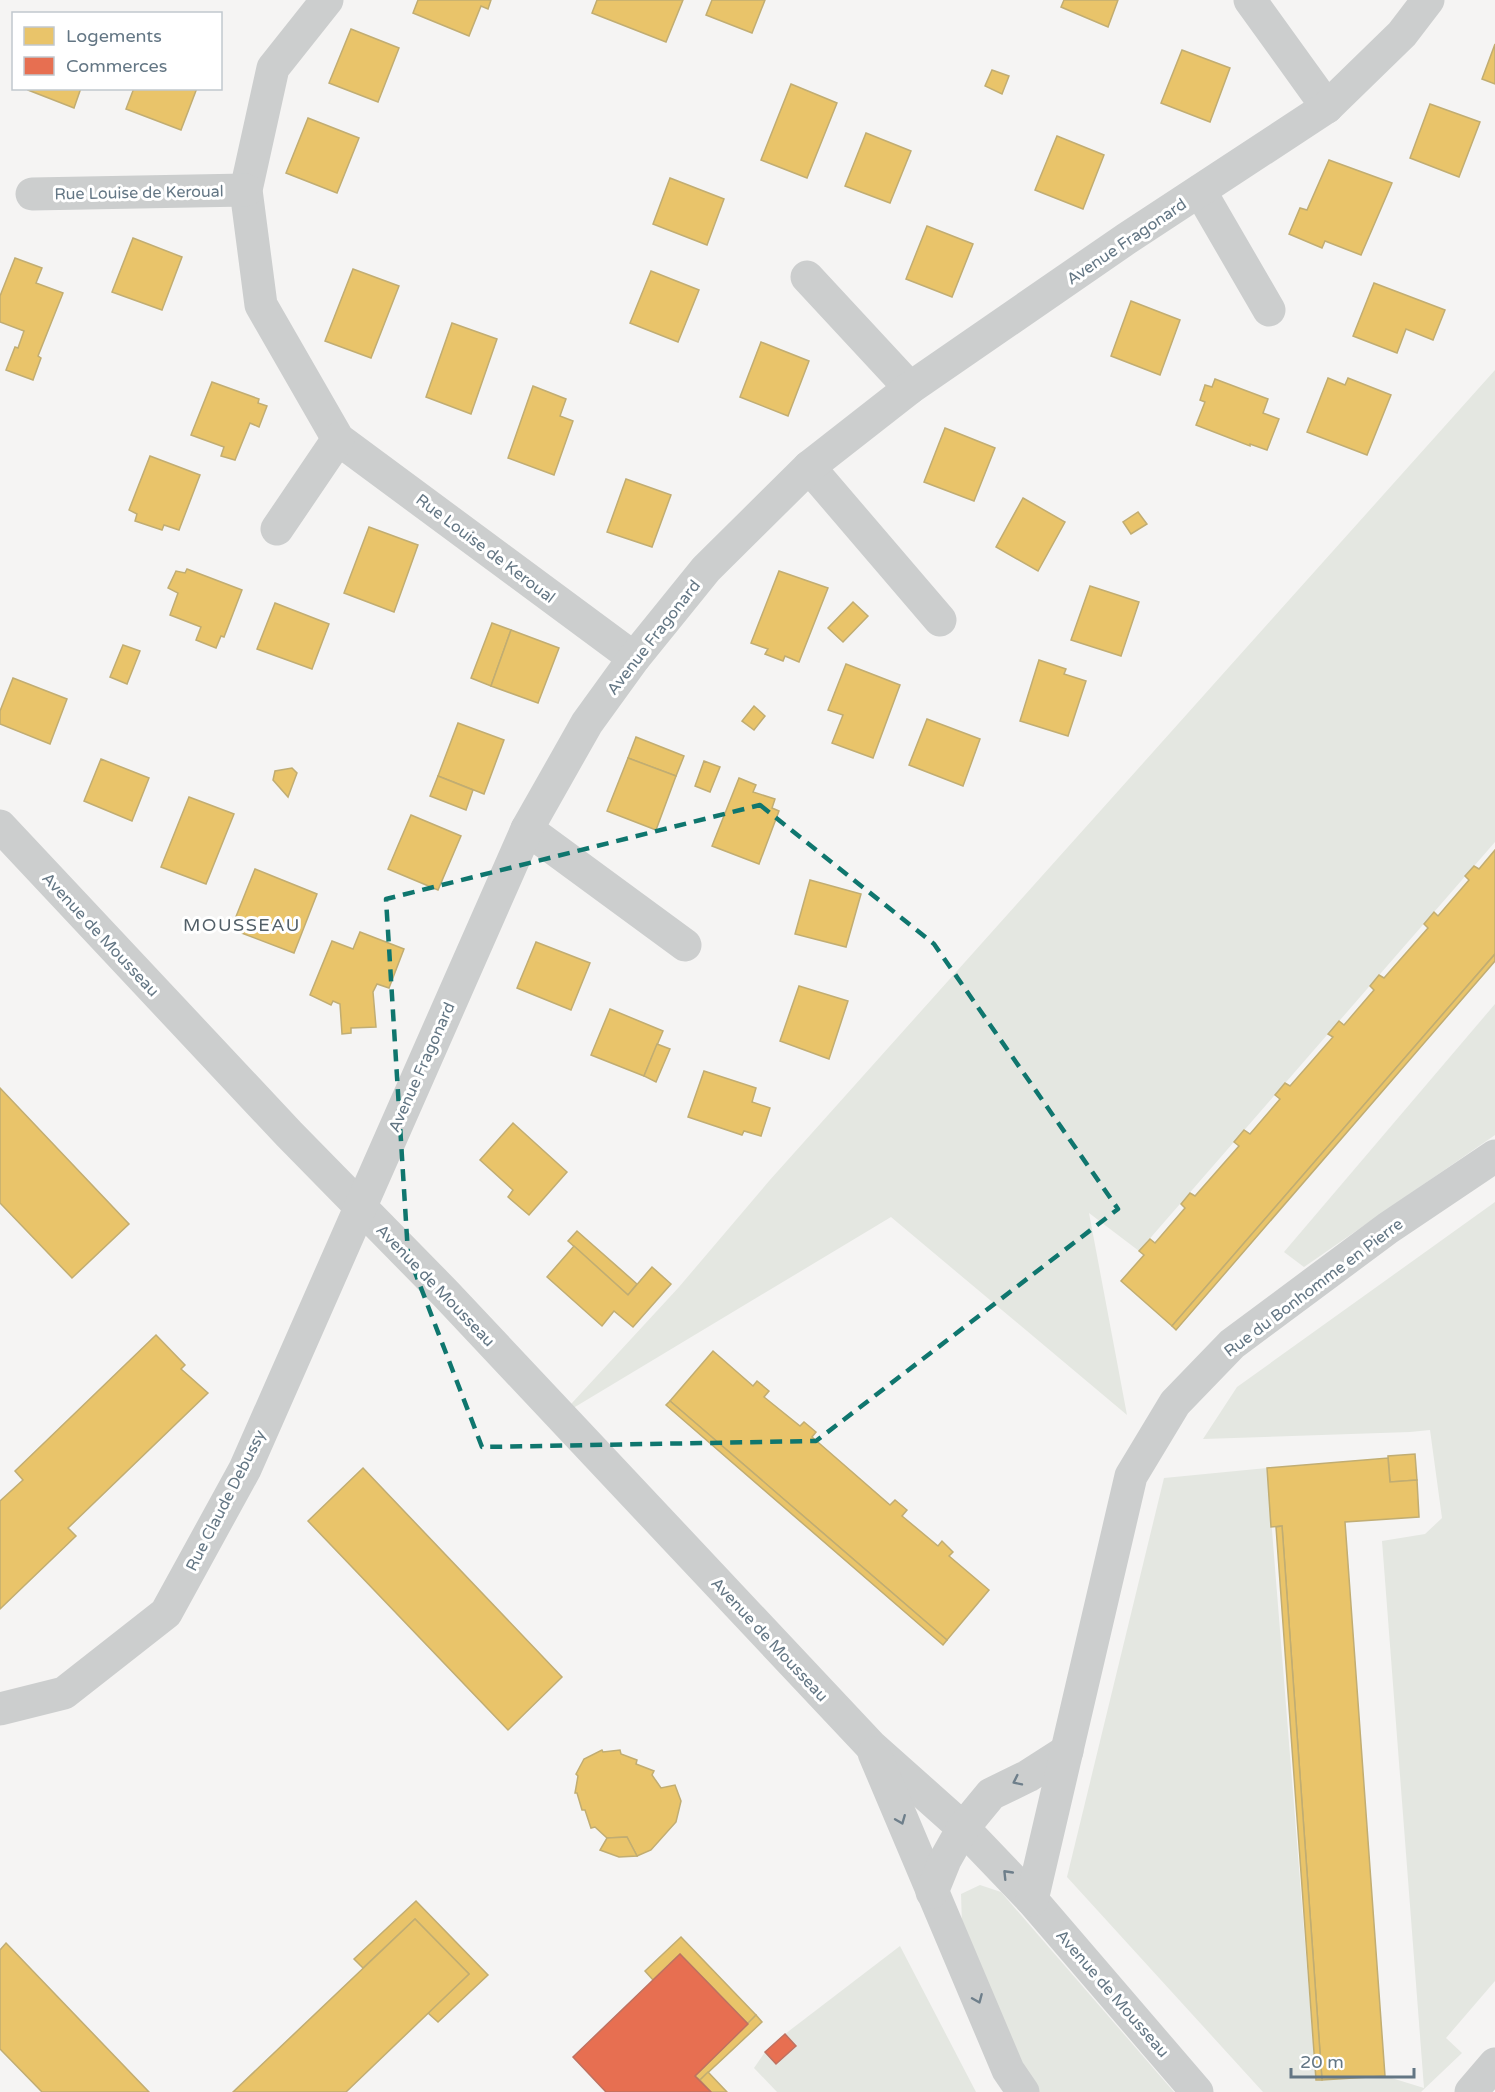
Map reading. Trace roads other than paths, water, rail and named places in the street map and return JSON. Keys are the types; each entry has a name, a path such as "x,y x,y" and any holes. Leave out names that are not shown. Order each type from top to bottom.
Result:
{"street":[{"name":"Rue Louise de Keroual","path":"327,0 273,68 246,190 261,305 338,439 634,658"},
{"path":"1250,0 1327,108"},
{"name":"Avenue Fragonard","path":"359,1206 527,829 587,723 634,658 706,569 809,467 910,388 1126,239 1327,108 1402,33 1428,0"},
{"name":"Rue Louise de Keroual","path":"32,195 246,190"},
{"path":"1200,191 1269,310"},
{"path":"807,277 910,388"},
{"path":"277,530 338,439"},
{"path":"809,467 940,620"},
{"name":"Avenue de Mousseau","path":"0,826 289,1134 445,1293 871,1746 963,1828 1032,1900 1197,2092"},
{"path":"527,829 685,945"},
{"name":"Rue du Bonhomme en Pierre","path":"1032,1900 1131,1476 1175,1403 1232,1344 1388,1228 1495,1156"},
{"name":"Rue Claude Debussy","path":"0,1709 64,1693 166,1613 245,1469 359,1206"},
{"name":"Avenue de Mousseau","path":"871,1746 1008,2070 1023,2092"},
{"path":"932,1892 945,1860 963,1828 991,1794 1028,1776 1067,1751"},
{"path":"1471,2092 1495,2064"}],"district":[{"name":"MOUSSEAU","path":"242,925"}]}
